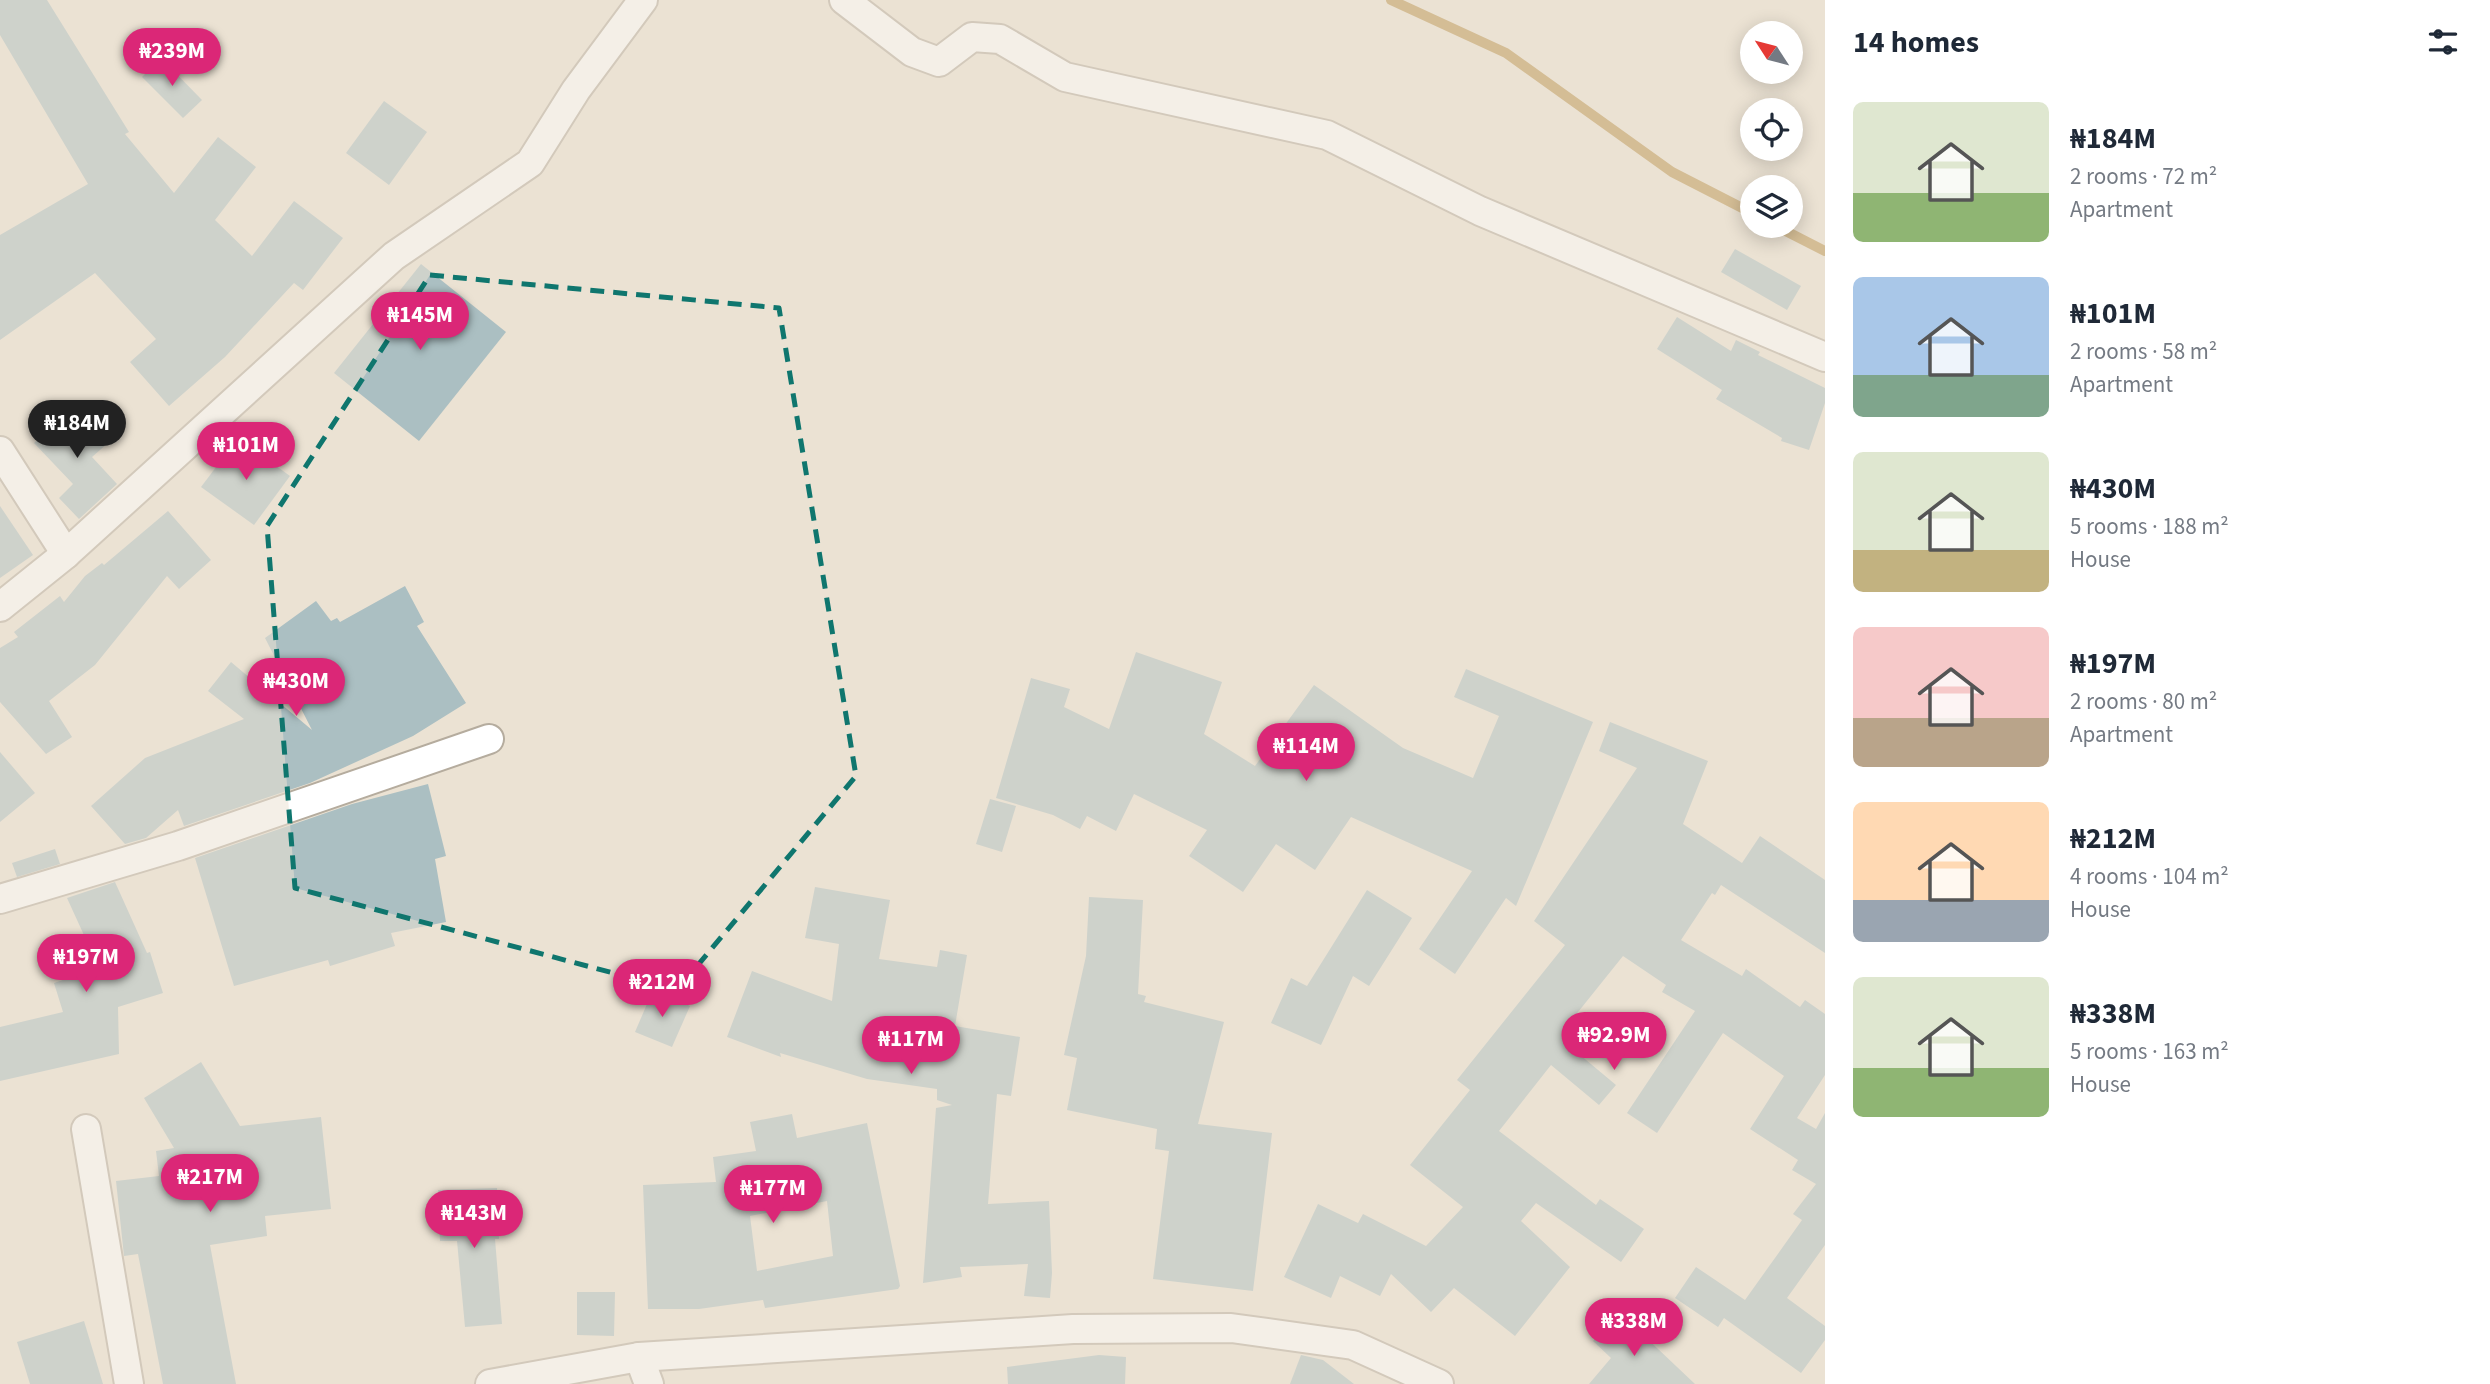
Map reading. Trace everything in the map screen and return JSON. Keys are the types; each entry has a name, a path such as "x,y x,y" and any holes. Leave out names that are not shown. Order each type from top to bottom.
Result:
{"street":[{"path":"0,607 66,554 394,256 530,163 576,90 643,0"},
{"path":"844,0 912,52 939,62 972,37 1000,39 1065,77 1327,135 1480,211 1825,357"},
{"path":"0,452 66,554"},
{"path":"0,899 178,846 489,739"},
{"path":"86,1129 129,1384"},
{"path":"490,1384 639,1357 1073,1329 1231,1328 1353,1345 1439,1384"},
{"path":"639,1357 649,1384"}],"highlighted area":[{"path":"430,275 779,308 856,776 677,990 295,888 267,526"}],"building":[{"path":"0,0 47,0 129,132 125,134 174,193 218,137 256,167 215,220 252,256 294,201 343,238 303,290 294,283 225,357 169,406 130,362 156,339 95,273 0,340 0,235 88,184 0,35"},
{"path":"161,58 202,100 183,118 142,77"},
{"path":"384,101 427,132 389,185 346,153"},
{"path":"1735,249 1801,286 1787,310 1721,272"},
{"path":"421,264 506,332 419,441 334,373"},
{"path":"1677,317 1731,351 1736,340 1760,352 1758,355 1825,388 1825,403 1809,450 1781,441 1782,438 1716,399 1722,390 1657,349"},
{"path":"74,405 108,443 92,457 117,484 79,519 59,498 73,484 34,443"},
{"path":"238,438 290,476 254,525 201,487"},
{"path":"0,506 33,555 0,578"},
{"path":"168,511 211,560 179,589 167,576 95,665 49,701 72,737 46,754 0,702 0,648 18,637 14,632 60,596 64,602 85,576 102,563 104,565"},
{"path":"405,586 424,622 417,626 466,703 413,736 310,783 184,826 178,810 146,838 125,844 91,806 145,758 244,719 208,691 231,662 312,730 265,638 316,601 331,621 337,618 340,622"},
{"path":"1136,652 1222,682 1204,734 1255,766 1314,685 1403,748 1473,778 1499,716 1454,697 1466,669 1593,722 1516,906 1506,898 1455,974 1419,949 1472,871 1351,817 1315,870 1276,844 1243,892 1189,856 1207,830 1134,794 1116,831 1087,816 1080,829 1053,815 996,798 1031,678 1070,689 1064,707 1109,729"},
{"path":"1610,722 1708,761 1683,824 1742,863 1760,836 1825,880 1825,953 1721,885 1715,895 1712,893 1681,940 1742,976 1746,969 1800,1007 1805,1000 1825,1014 1825,1075 1797,1118 1816,1129 1825,1113 1825,1245 1787,1298 1825,1326 1825,1340 1801,1373 1724,1318 1718,1327 1675,1298 1696,1267 1745,1300 1802,1220 1793,1214 1816,1184 1792,1170 1798,1160 1750,1129 1784,1076 1723,1033 1657,1133 1627,1113 1695,1011 1662,992 1666,985 1623,956 1562,1032 1570,1040 1567,1044 1616,1085 1599,1105 1551,1065 1499,1131 1596,1205 1600,1199 1644,1229 1621,1262 1536,1203 1521,1221 1570,1267 1515,1336 1454,1288 1431,1312 1391,1274 1380,1296 1340,1276 1331,1298 1284,1277 1318,1204 1358,1223 1363,1214 1426,1246 1463,1207 1410,1165 1470,1090 1457,1080 1565,945 1534,921 1637,768 1599,751"},
{"path":"0,752 35,793 0,822"},
{"path":"428,784 446,856 435,859 446,922 391,933 395,946 330,966 328,960 234,986 195,858 352,804"},
{"path":"990,799 1016,806 1002,852 976,844"},
{"path":"55,849 60,864 17,877 12,863"},
{"path":"115,882 147,953 150,952 163,993 118,1007 119,1054 0,1081 0,1027 63,1012 54,983 99,968 67,898"},
{"path":"815,887 890,900 879,959 937,967 940,950 967,955 955,1026 1020,1037 1011,1096 997,1094 988,1204 1049,1201 1052,1273 1050,1298 1024,1296 1028,1264 960,1267 962,1277 923,1283 936,1108 952,1105 937,1100 937,1089 867,1079 780,1053 781,1057 727,1037 752,971 832,1001 839,944 805,938"},
{"path":"1367,890 1412,918 1369,986 1353,976 1321,1045 1271,1023 1291,978 1307,986"},
{"path":"1089,897 1143,900 1138,994 1146,996 1144,1002 1224,1022 1198,1124 1272,1133 1253,1291 1153,1279 1169,1151 1155,1149 1157,1129 1067,1110 1077,1058 1064,1055 1086,956"},
{"path":"653,990 690,1006 672,1047 635,1032"},
{"path":"201,1062 240,1126 321,1117 331,1209 265,1216 267,1236 210,1245 236,1384 163,1384 138,1254 124,1256 116,1181 159,1176 156,1151 174,1148 144,1098"},
{"path":"792,1114 797,1138 867,1123 900,1286 898,1289 765,1308 763,1300 699,1309 648,1309 643,1185 716,1182 713,1157 756,1151 750,1122","holes":["827,1201 833,1256 757,1271 750,1216"]},
{"path":"497,1188 499,1239 495,1239 502,1324 465,1327 457,1241 440,1241 438,1190"},
{"path":"577,1292 615,1292 614,1336 577,1335"},
{"path":"1620,1313 1695,1384 1589,1384 1611,1358 1593,1341"},
{"path":"84,1321 103,1384 30,1384 17,1342"},
{"path":"1099,1355 1126,1357 1125,1384 1008,1384 1007,1367"},
{"path":"1301,1355 1323,1360 1354,1384 1290,1384"}],"waterway":[{"path":"1391,0 1506,53 1672,172 1740,207"},
{"path":"1800,238 1825,251"}]}
